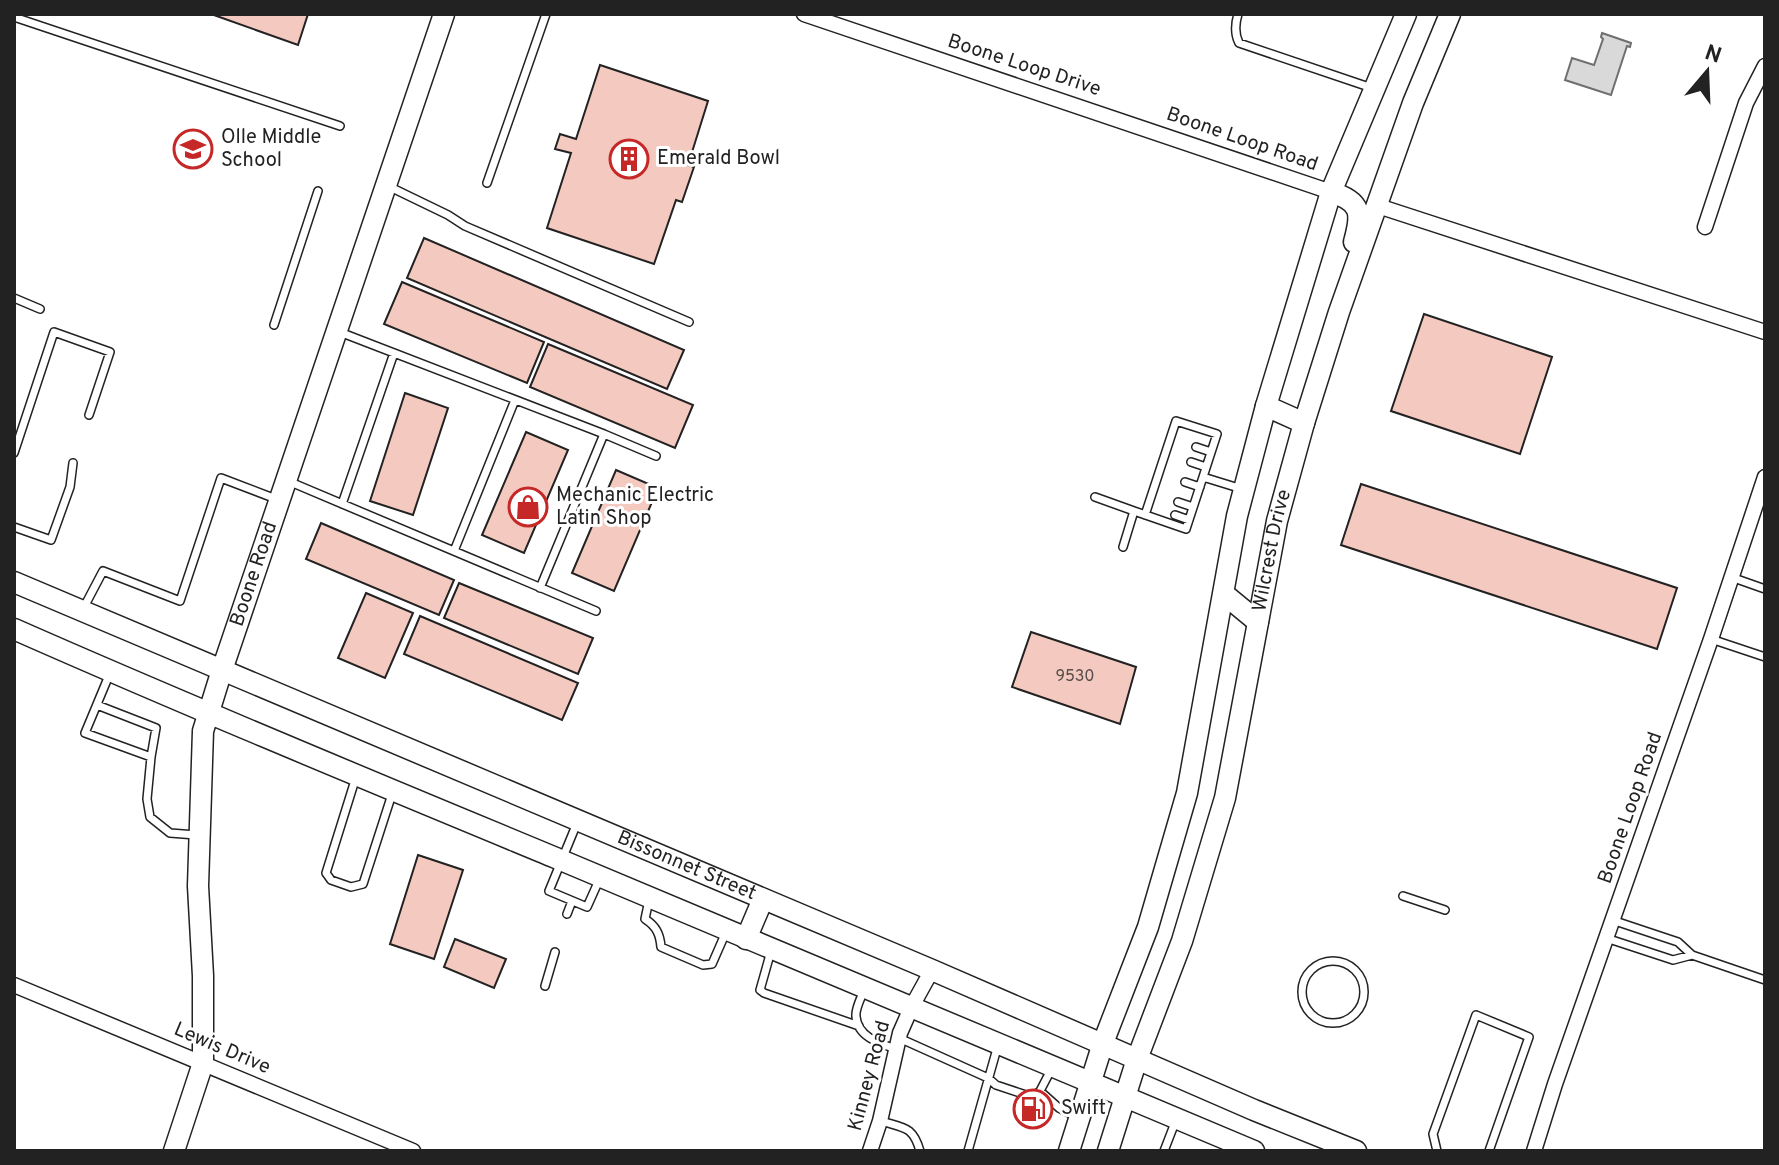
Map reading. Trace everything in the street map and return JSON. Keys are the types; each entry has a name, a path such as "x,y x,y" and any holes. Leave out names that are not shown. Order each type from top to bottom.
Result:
{"main road":[{"name":"Boone Road","path":"174,1151 203,1063 203,976 198,886 203,731 444,14"},
{"name":"Wilcrest Drive","path":"1069,1151 1103,1043 1148,927 1187,793 1237,516 1266,406 1331,192 1406,14"},
{"name":"Wilcrest Drive","path":"1108,1151 1137,1059 1182,941 1225,798 1277,521 1304,423 1339,312 1413,103 1450,14"},
{"path":"1331,192 1353,202 1360,222 1341,285 1339,312"},
{"path":"1266,406 1304,423"},
{"name":"Bissonnet Street","path":"14,582 1356,1151"},
{"path":"1224,594 1258,622"},
{"path":"14,629 600,878 1092,1081 1241,1148"},
{"path":"1187,793 1225,798"},
{"path":"736,934 763,899"}],"street":[{"name":"Boone Loop Drive","path":"804,14 1141,126"},
{"path":"1705,227 1746,103 1765,66"},
{"name":"Boone Loop Road","path":"1141,126 1331,192"},
{"path":"1378,206 1765,332"},
{"name":"Boone Loop Road","path":"1534,1151 1765,477"},
{"name":"Kinney Road","path":"870,1151 898,1044 911,1008 932,970"},
{"name":"Lewis Drive","path":"14,985 413,1151"}],"lane":[{"path":"487,183 546,14"},
{"path":"1238,14 1235,36 1239,43 1374,89"},
{"path":"14,17 340,126"},
{"path":"386,185 465,226 689,322"},
{"path":"274,325 318,191"},
{"path":"14,298 40,309"},
{"path":"337,331 656,456"},
{"path":"14,453 54,332 110,352 89,415"},
{"path":"342,504 394,353"},
{"path":"454,551 515,400"},
{"path":"1095,497 1145,515 1186,529 1217,434 1176,421 1145,515"},
{"path":"540,588 604,434"},
{"path":"1170,438 1180,442"},
{"path":"1196,447 1211,452"},
{"path":"1165,453 1174,456"},
{"path":"1191,462 1206,467"},
{"path":"14,527 51,540 70,487 73,463"},
{"path":"1159,473 1168,476"},
{"path":"1203,477 1244,489"},
{"path":"82,611 103,571 180,601 221,478 279,501"},
{"path":"286,480 596,611"},
{"path":"1185,482 1200,487"},
{"path":"1152,493 1161,496"},
{"path":"1178,502 1193,507"},
{"path":"1148,506 1158,509"},
{"path":"1123,547 1134,511"},
{"path":"1175,515 1189,520"},
{"path":"1731,577 1765,589"},
{"path":"1711,639 1765,657"},
{"path":"111,671 85,733 151,757"},
{"path":"97,705 156,728 147,799 150,817 170,833 200,835"},
{"path":"357,775 326,873 331,880 351,887 363,884 393,791"},
{"path":"578,821 549,891 587,907 600,878"},
{"path":"1403,896 1445,910"},
{"path":"650,898 645,919 653,924 661,947 703,965 712,964 736,934"},
{"path":"567,914 572,901"},
{"path":"1612,920 1678,942 1692,955 1765,980"},
{"path":"1606,938 1673,960 1692,955"},
{"path":"771,949 760,990 859,1026"},
{"path":"545,986 555,952"},
{"path":"1324,962 1344,963 1359,976 1364,995 1355,1014 1347,1020 1326,1023 1308,1012 1301,992 1307,973 1315,966 1324,962"},
{"path":"865,988 855,1014 859,1026 871,1040 898,1044 1032,1097 1040,1091 1053,1065"},
{"path":"1437,1151 1433,1134 1476,1015 1529,1037 1489,1151"},
{"path":"968,1151 999,1043"},
{"path":"1040,1091 1059,1108 1080,1118"},
{"path":"1164,1151 1177,1118"},
{"path":"880,1121 910,1130 920,1151"}],"shaded area":[{"path":"1602,33 1631,43 1630,47 1627,46 1611,95 1565,80 1572,58 1594,65 1603,39"}],"building":[{"path":"211,14 308,14 298,45"},
{"name":"Emerald Bowl","path":"600,65 708,101 688,165 694,167 682,202 676,200 654,264 547,228 571,153 555,149 560,134 576,139"},
{"path":"424,238 684,350 667,389 407,278"},
{"path":"402,282 544,342 527,383 384,324"},
{"path":"1424,314 1552,357 1520,454 1391,411"},
{"path":"548,344 693,405 675,448 530,387"},
{"path":"405,393 448,408 413,515 370,501"},
{"path":"526,432 568,450 524,553 482,535"},
{"path":"616,470 658,488 614,591 572,573"},
{"path":"1361,484 1677,588 1657,649 1341,545"},
{"path":"321,523 454,580 439,615 306,559"},
{"path":"459,583 593,638 578,674 444,618"},
{"path":"366,593 413,613 385,678 338,658"},
{"path":"420,616 578,683 562,720 404,654"},
{"path":"1031,632 1136,667 1120,724 1012,687"},
{"path":"418,855 463,870 434,959 390,944"},
{"path":"455,939 506,959 494,988 444,967"}],"place":[{"name":"Olle Middle School","path":"193,149"},
{"name":"Emerald Bowl","path":"629,159"},
{"name":"Mechanic Electric Latin Shop","path":"528,507"},
{"name":"Swift","path":"1033,1109"}]}
